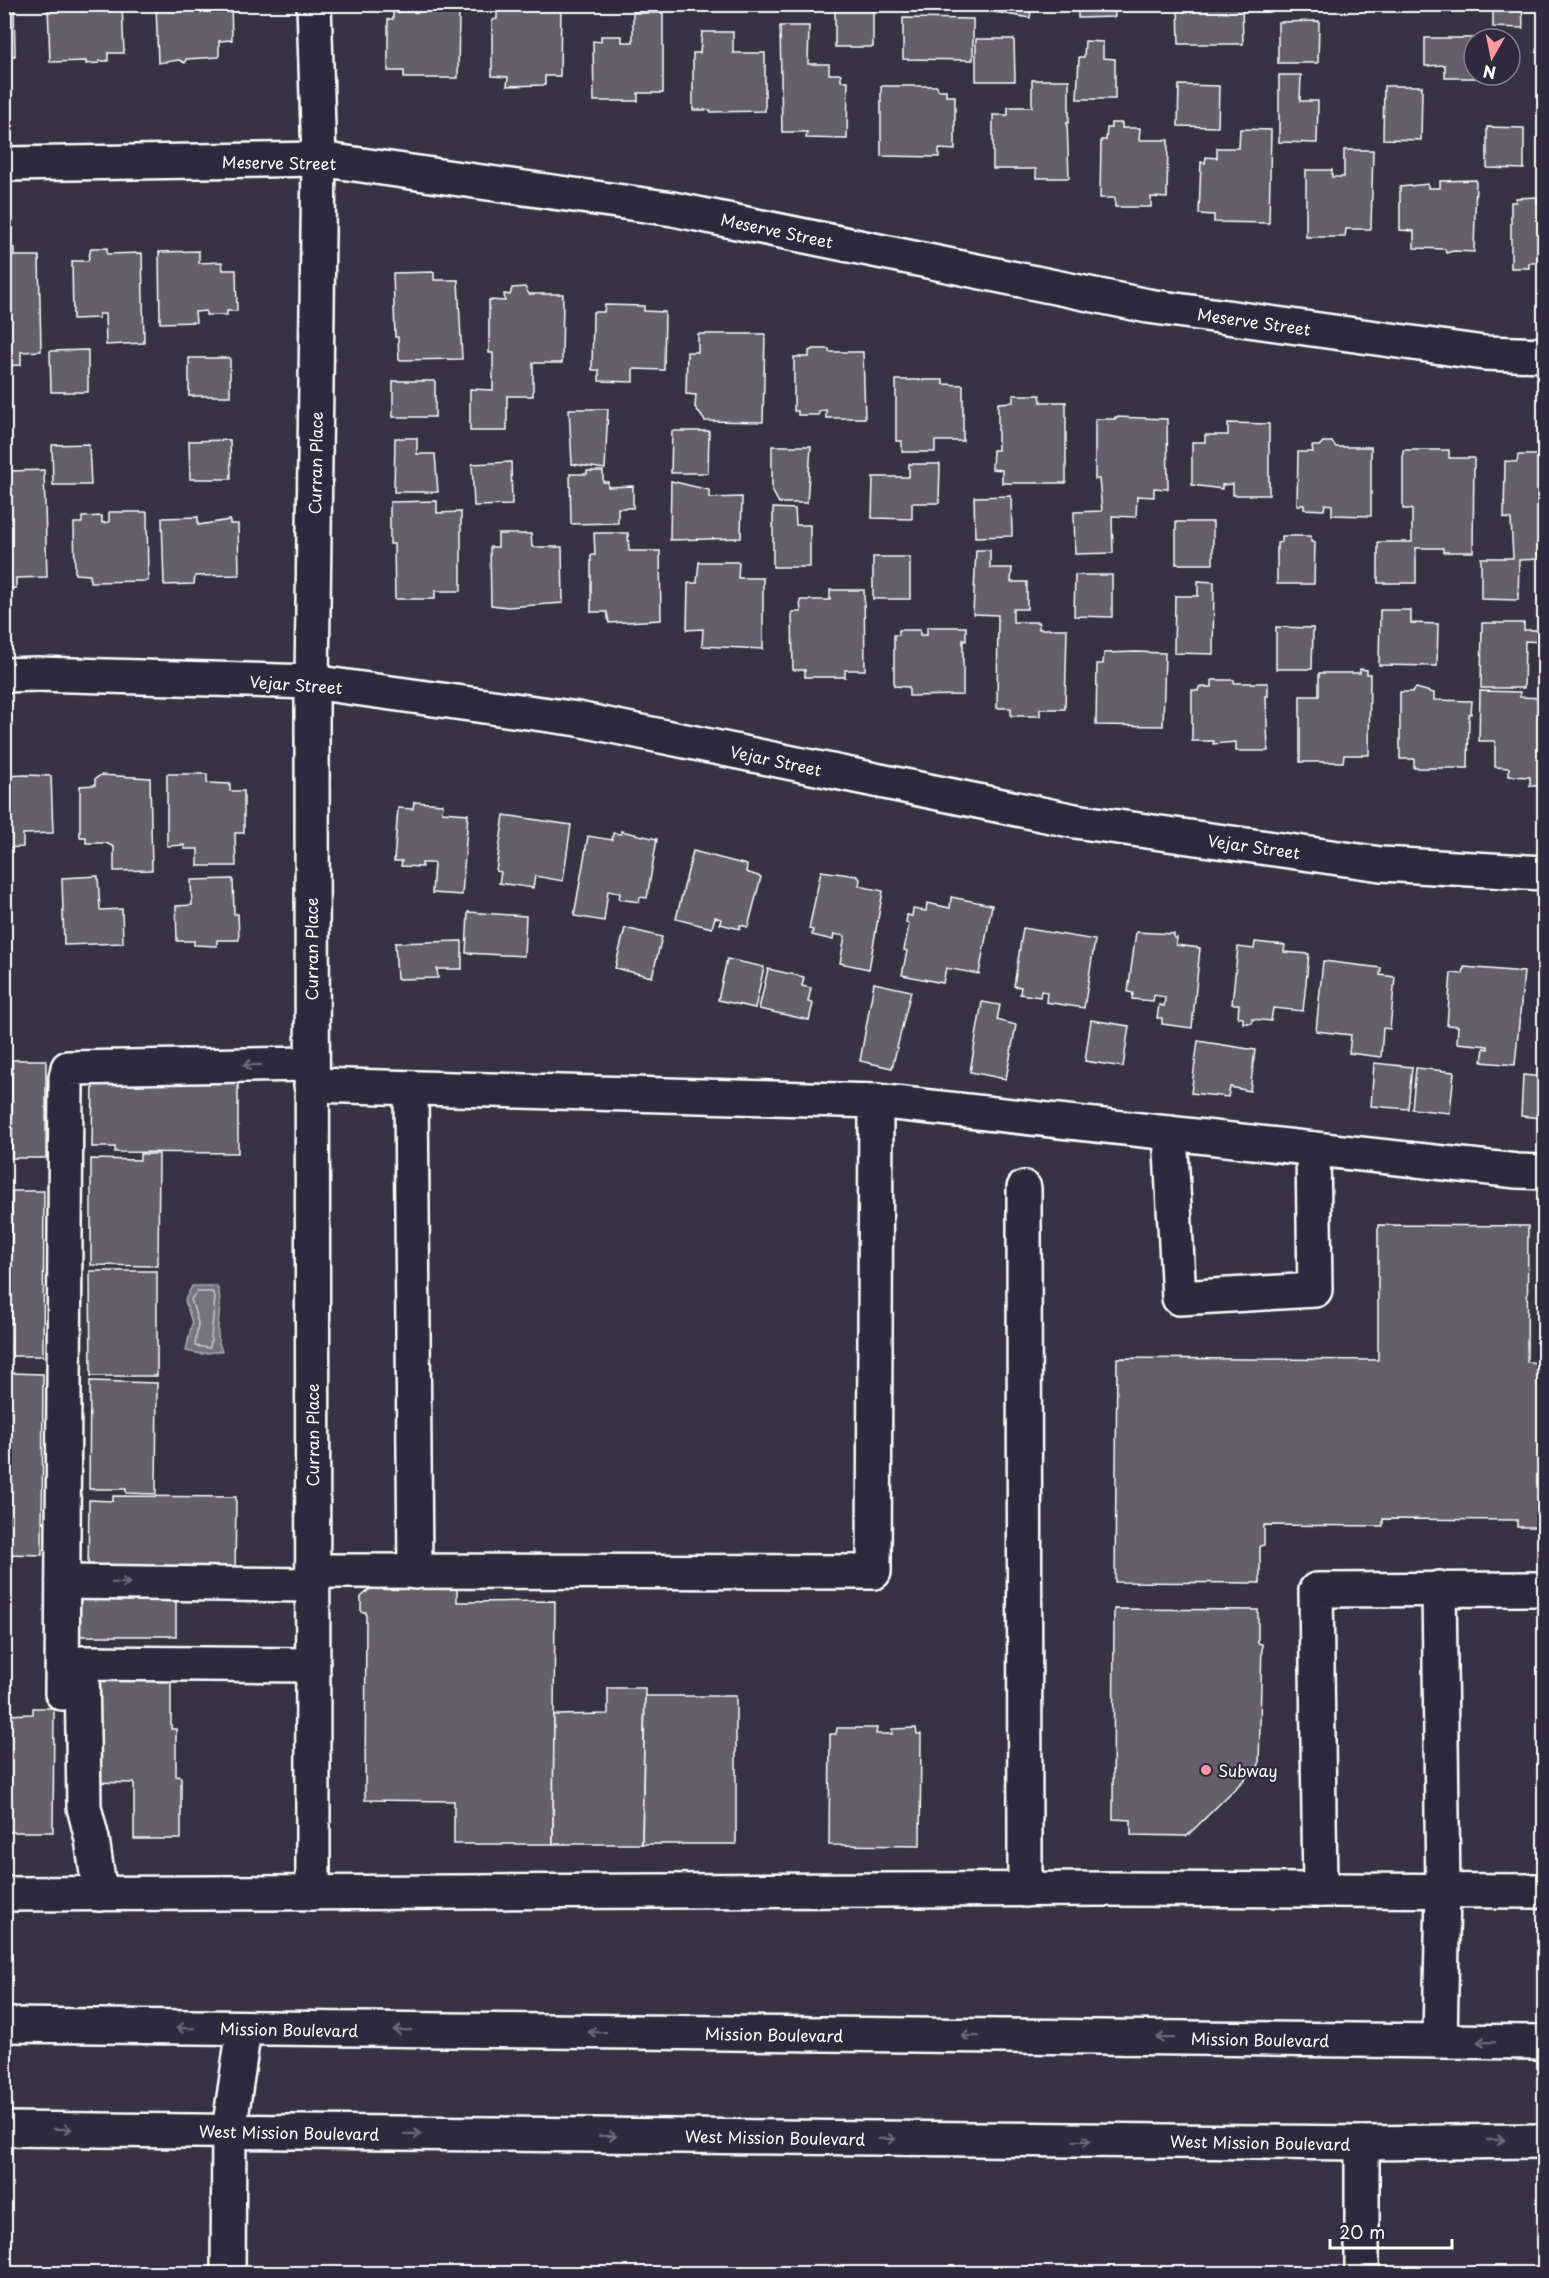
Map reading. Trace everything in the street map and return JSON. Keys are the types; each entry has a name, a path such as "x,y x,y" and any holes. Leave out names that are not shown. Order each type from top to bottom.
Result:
{"street":[{"name":"Curran Place","path":"313,1893 312,682 319,159 314,4"},
{"name":"Meserve Street","path":"4,164 319,159 673,209 1148,306 1484,352 1545,355"},
{"name":"Vejar Street","path":"4,675 312,682 578,719 1075,821 1381,864 1545,873"},
{"path":"62,1693 68,1068 311,1075 411,1088 876,1101 1517,1171 1545,1172"},
{"path":"411,1088 415,1572"},
{"path":"63,1582 312,1578 415,1572 874,1572 876,1101"},
{"path":"1170,1133 1179,1298 1315,1290 1313,1149"},
{"path":"1024,1188 1025,1890"},
{"path":"1439,1588 1443,1890 1440,2041"},
{"path":"1320,1890 1316,1590 1545,1589"},
{"path":"100,1894 93,1839 84,1807 82,1663 312,1665"},
{"path":"4,1894 1110,1889 1545,1891"},
{"name":"Mission Boulevard","path":"4,2025 1545,2042"},
{"path":"228,2274 229,2131 244,2029"},
{"name":"West Mission Boulevard","path":"4,2129 1362,2143 1545,2140"},
{"path":"1362,2143 1362,2274"}],"water":[{"path":"192,1286 217,1286 220,1302 218,1334 222,1351 201,1354 186,1351 192,1323 185,1300"}],"building":[{"path":"4,4 14,4 15,56 4,56"},
{"path":"48,4 122,4 124,53 108,53 108,61 99,61 99,63 50,62"},
{"path":"156,4 231,4 232,40 219,41 219,57 186,59 185,63 179,60 158,63"},
{"path":"561,4 560,76 545,76 545,85 507,86 508,77 492,76 492,20 497,19 497,7"},
{"path":"569,4 607,4 607,6 569,7"},
{"path":"978,4 1032,4 1030,18 978,9"},
{"path":"1078,4 1114,4 1115,17 1078,18"},
{"path":"1178,4 1242,4 1243,44 1179,44"},
{"path":"1493,4 1522,4 1523,28 1493,27"},
{"path":"835,6 873,6 873,47 835,47"},
{"path":"459,10 458,78 404,78 404,71 388,71 388,19 393,19 393,12"},
{"path":"633,13 663,13 663,93 638,93 638,101 594,101 593,41 601,42 601,36 622,36 622,42 633,42"},
{"path":"903,18 973,19 973,60 903,59"},
{"path":"1319,21 1318,63 1278,63 1278,22"},
{"path":"780,26 809,26 808,64 829,64 829,74 841,74 841,81 848,81 847,139 806,138 807,132 782,132"},
{"path":"702,32 733,32 733,53 765,53 765,111 693,110 693,53 700,53"},
{"path":"1425,38 1462,38 1462,78 1445,78 1445,65 1425,66"},
{"path":"976,39 1014,39 1015,81 976,81"},
{"path":"1085,41 1103,42 1103,58 1115,59 1115,99 1077,99 1079,57 1084,57"},
{"path":"1279,75 1301,75 1300,101 1318,101 1317,143 1279,142"},
{"path":"1032,80 1069,80 1069,123 1067,122 1069,178 1036,178 1036,169 993,169 993,115 1008,115 1008,107 1032,107"},
{"path":"1179,85 1219,86 1218,127 1178,126"},
{"path":"881,86 937,86 938,90 946,90 946,96 955,96 955,150 939,149 939,157 881,156"},
{"path":"1384,86 1422,86 1421,140 1383,139"},
{"path":"1111,123 1122,123 1122,128 1140,128 1139,140 1168,140 1167,198 1151,197 1151,207 1115,207 1115,198 1100,198 1101,140 1106,140 1107,128 1111,128"},
{"path":"1487,127 1524,128 1524,169 1487,168"},
{"path":"1240,129 1271,130 1269,223 1214,222 1214,215 1199,214 1201,162 1205,163 1206,157 1217,158 1217,148 1239,148"},
{"path":"1344,150 1373,150 1371,229 1346,229 1345,237 1306,237 1306,170 1332,170 1332,177 1344,177"},
{"path":"1476,180 1474,252 1446,253 1445,249 1414,248 1414,231 1400,230 1400,187 1428,184 1428,188 1440,188 1440,181"},
{"path":"1537,197 1537,203 1544,203 1544,263 1529,263 1529,268 1511,268 1511,202 1516,202 1516,198"},
{"path":"4,248 14,248 14,256 39,256 41,351 21,352 21,365 4,366"},
{"path":"91,248 107,248 107,254 142,253 144,343 106,345 105,314 99,314 99,318 73,319 72,261 88,261"},
{"path":"199,251 199,263 222,262 223,270 236,270 237,311 227,311 227,315 206,315 206,311 195,312 196,322 160,323 159,252"},
{"path":"434,272 434,280 458,280 462,359 399,360 398,337 395,337 393,273"},
{"path":"525,287 529,294 563,294 562,363 533,363 533,396 507,396 507,431 470,431 470,389 493,390 493,353 489,353 489,300 505,301 504,294 510,295 512,288"},
{"path":"605,305 644,306 644,311 665,312 664,370 633,369 633,382 599,381 599,370 592,370 593,312 604,312"},
{"path":"698,334 765,334 763,422 705,421 695,407 696,395 686,394 687,352 698,352"},
{"path":"829,349 829,352 863,352 865,418 826,418 826,410 819,411 819,415 798,415 798,411 794,411 794,357 809,357 809,351"},
{"path":"88,350 88,392 51,392 50,351"},
{"path":"189,358 230,358 230,396 189,396"},
{"path":"896,380 943,380 943,384 963,385 963,441 935,441 935,452 902,452 902,441 896,441"},
{"path":"393,381 435,381 435,417 393,417"},
{"path":"1013,395 1040,395 1041,402 1066,402 1066,483 1002,483 1002,470 992,469 993,450 998,450 998,403 1013,402"},
{"path":"569,409 608,409 605,469 572,464"},
{"path":"1115,417 1167,419 1168,489 1154,488 1154,497 1137,496 1136,517 1112,516 1113,553 1075,554 1074,512 1102,511 1099,479 1095,479 1095,419 1115,419"},
{"path":"1228,423 1269,424 1269,495 1233,495 1233,484 1222,485 1222,489 1192,485 1192,442 1205,442 1205,435 1228,435"},
{"path":"672,431 709,431 708,473 671,473"},
{"path":"395,438 417,438 417,454 435,454 438,492 394,492"},
{"path":"230,440 231,479 190,479 189,441"},
{"path":"1323,442 1332,442 1336,447 1371,447 1371,516 1332,515 1332,505 1325,504 1324,510 1304,509 1304,505 1297,505 1298,452 1313,452 1312,446 1319,446"},
{"path":"89,444 91,485 53,485 52,445"},
{"path":"772,446 811,446 807,503 779,503 772,490"},
{"path":"1403,450 1449,450 1449,458 1474,458 1473,552 1443,552 1443,548 1416,548 1416,583 1378,583 1378,542 1412,542 1412,509 1403,509"},
{"path":"1518,455 1544,455 1544,548 1538,553 1539,559 1519,560 1518,600 1481,599 1481,558 1513,558 1511,519 1504,518 1505,461 1517,462"},
{"path":"511,462 512,505 474,506 472,464"},
{"path":"909,464 940,464 939,503 912,503 912,519 872,518 873,477 909,477"},
{"path":"44,470 47,577 16,578 16,588 4,589 4,484 11,484 11,471"},
{"path":"587,471 603,471 603,482 608,482 608,487 633,486 633,508 618,508 618,523 571,524 570,474 587,474"},
{"path":"671,481 709,490 709,498 742,497 741,538 670,540"},
{"path":"1011,496 1012,536 975,537 974,497"},
{"path":"437,501 437,513 461,512 461,591 435,591 435,599 395,599 394,544 390,544 390,502"},
{"path":"773,508 795,509 796,525 810,525 810,567 773,567"},
{"path":"109,512 147,512 148,581 90,582 90,575 75,574 74,523 82,523 82,517 102,516 102,523 109,522"},
{"path":"198,517 198,525 230,520 230,524 238,524 239,575 195,576 194,584 164,585 162,518"},
{"path":"1176,522 1213,522 1213,564 1176,564"},
{"path":"594,533 628,533 629,551 660,551 661,620 609,623 607,612 591,612 591,555 595,555"},
{"path":"498,534 531,534 532,547 562,547 563,603 508,607 491,605 490,547 498,547"},
{"path":"1282,536 1311,536 1311,542 1315,542 1314,584 1277,584 1277,543 1282,542"},
{"path":"976,550 990,550 990,568 1012,568 1011,582 1027,582 1027,609 1013,609 1013,622 1039,622 1039,629 1067,629 1065,709 1040,709 1040,716 1011,716 1011,708 997,708 998,615 973,614"},
{"path":"873,557 910,557 910,599 873,599"},
{"path":"699,562 739,562 738,578 763,578 763,649 702,646 703,629 687,630 688,583 697,583"},
{"path":"1075,575 1112,575 1112,617 1074,616"},
{"path":"1198,581 1214,582 1213,654 1174,653 1175,596 1198,596"},
{"path":"830,590 864,590 865,670 845,670 845,677 805,677 805,670 793,670 792,612 801,612 800,600 830,600"},
{"path":"1380,610 1411,610 1411,623 1438,624 1437,666 1379,665"},
{"path":"1482,623 1524,623 1524,630 1542,630 1542,642 1525,641 1524,688 1481,688"},
{"path":"927,627 966,627 966,641 963,640 963,695 909,696 909,687 894,686 894,635 899,635 899,630 920,630 920,635 927,635"},
{"path":"1276,627 1313,628 1312,669 1276,669"},
{"path":"1104,653 1165,653 1163,726 1096,725 1097,664 1103,664"},
{"path":"1360,669 1367,670 1367,674 1370,674 1369,755 1344,755 1343,762 1300,762 1300,696 1319,696 1319,673 1360,673"},
{"path":"1212,680 1234,680 1234,683 1268,683 1268,696 1266,696 1268,751 1236,751 1236,742 1213,744 1214,741 1192,741 1192,690 1198,691 1199,687 1212,687"},
{"path":"1416,688 1434,693 1434,700 1472,701 1471,714 1469,714 1468,768 1414,768 1414,759 1400,759 1400,692 1412,692"},
{"path":"1480,691 1520,692 1520,697 1544,698 1544,786 1530,786 1530,777 1509,776 1509,768 1495,767 1495,741 1479,741"},
{"path":"167,774 207,774 207,783 230,784 230,791 244,791 244,833 235,833 236,866 198,866 198,849 184,849 184,845 167,846"},
{"path":"101,775 150,778 152,870 114,871 114,847 106,843 86,843 86,837 80,837 80,786 95,785 95,779"},
{"path":"4,776 51,776 53,833 23,834 23,847 4,848"},
{"path":"414,802 443,804 442,812 468,814 462,895 432,893 434,863 422,863 422,867 401,866 402,861 394,861 398,808 413,809"},
{"path":"504,815 571,825 563,881 535,876 533,888 499,883 501,872 496,871"},
{"path":"621,831 657,839 647,898 640,897 639,902 619,899 620,893 608,891 604,921 574,916 588,836 612,840 613,833 621,834"},
{"path":"693,851 747,865 746,872 761,877 748,927 740,925 740,929 720,924 721,919 715,917 712,928 676,919"},
{"path":"821,871 857,876 860,879 859,886 883,891 869,969 840,963 845,936 834,934 833,940 812,935 813,930 809,929"},
{"path":"98,876 100,910 122,909 123,943 64,945 62,878"},
{"path":"233,879 234,914 238,914 239,940 217,940 217,946 194,945 194,941 177,941 176,906 192,905 191,880"},
{"path":"951,897 992,905 979,974 946,968 943,983 902,975 907,951 904,950 909,924 906,923 907,915 912,916 913,909 926,911 927,903 950,908"},
{"path":"468,912 526,916 524,956 466,953"},
{"path":"625,928 662,937 652,977 615,968"},
{"path":"1023,928 1095,940 1084,1008 1046,1002 1047,992 1041,991 1040,997 1020,994 1021,987 1014,986"},
{"path":"1136,932 1174,934 1174,938 1177,938 1176,945 1200,948 1192,1028 1162,1024 1162,1018 1157,1018 1159,1005 1164,1006 1165,997 1154,995 1153,1001 1132,999 1133,993 1128,992"},
{"path":"462,941 462,969 437,969 438,978 397,979 395,943"},
{"path":"1255,942 1285,945 1284,952 1309,954 1303,1011 1273,1008 1271,1021 1252,1019 1252,1023 1243,1023 1243,1018 1238,1017 1239,1004 1232,1004 1238,947 1254,949"},
{"path":"727,959 764,967 755,1008 718,1000"},
{"path":"1323,961 1381,968 1380,975 1395,977 1390,1029 1383,1028 1381,1057 1349,1053 1351,1035 1316,1031"},
{"path":"1464,967 1524,972 1515,1065 1482,1062 1484,1048 1488,1049 1488,1046 1457,1043 1458,1026 1447,1025 1451,973 1463,974"},
{"path":"768,969 804,977 802,986 811,988 808,1002 813,1003 809,1020 759,1009"},
{"path":"874,983 911,991 892,1068 860,1061"},
{"path":"982,1002 1000,1005 997,1020 1016,1025 1006,1079 970,1072"},
{"path":"1091,1020 1129,1026 1123,1067 1085,1061"},
{"path":"1198,1041 1255,1050 1250,1091 1230,1087 1228,1097 1191,1093"},
{"path":"12,1060 46,1060 46,1158 12,1158"},
{"path":"1374,1063 1412,1067 1408,1109 1371,1106"},
{"path":"1416,1068 1454,1072 1450,1113 1412,1109"},
{"path":"238,1073 238,1153 115,1152 115,1147 92,1147 93,1076"},
{"path":"1523,1075 1544,1077 1544,1118 1521,1116"},
{"path":"140,1154 159,1154 158,1266 91,1265 91,1159 140,1160"},
{"path":"12,1191 44,1191 43,1356 11,1356"},
{"path":"1378,1225 1528,1226 1527,1362 1544,1363 1544,1527 1517,1527 1517,1520 1383,1519 1383,1526 1264,1525 1264,1545 1260,1546 1260,1583 1115,1582 1117,1358 1378,1360"},
{"path":"90,1271 157,1271 157,1376 91,1376"},
{"path":"9,1373 43,1374 42,1555 8,1554"},
{"path":"90,1381 157,1383 156,1494 126,1493 126,1489 89,1489"},
{"path":"113,1496 236,1497 235,1577 88,1571 89,1500 113,1501"},
{"path":"371,1588 457,1588 457,1602 555,1601 553,1844 454,1844 454,1801 365,1800 366,1612 361,1612 361,1597"},
{"path":"73,1594 176,1595 176,1636 73,1636"},
{"path":"1114,1609 1258,1610 1258,1643 1262,1644 1259,1765 1187,1836 1131,1835 1131,1820 1113,1819"},
{"path":"92,1678 171,1678 171,1729 176,1729 176,1776 181,1777 181,1839 134,1839 134,1783 88,1782"},
{"path":"608,1688 645,1688 642,1844 553,1844 554,1715 608,1714"},
{"path":"645,1696 736,1696 736,1844 642,1844"},
{"path":"33,1708 54,1708 53,1832 6,1832 6,1715 33,1714"},
{"path":"837,1728 877,1728 876,1734 892,1734 892,1729 916,1728 917,1734 921,1734 920,1846 829,1845 830,1734 836,1734"}],"place":[{"name":"Subway","path":"1206,1770"}]}
